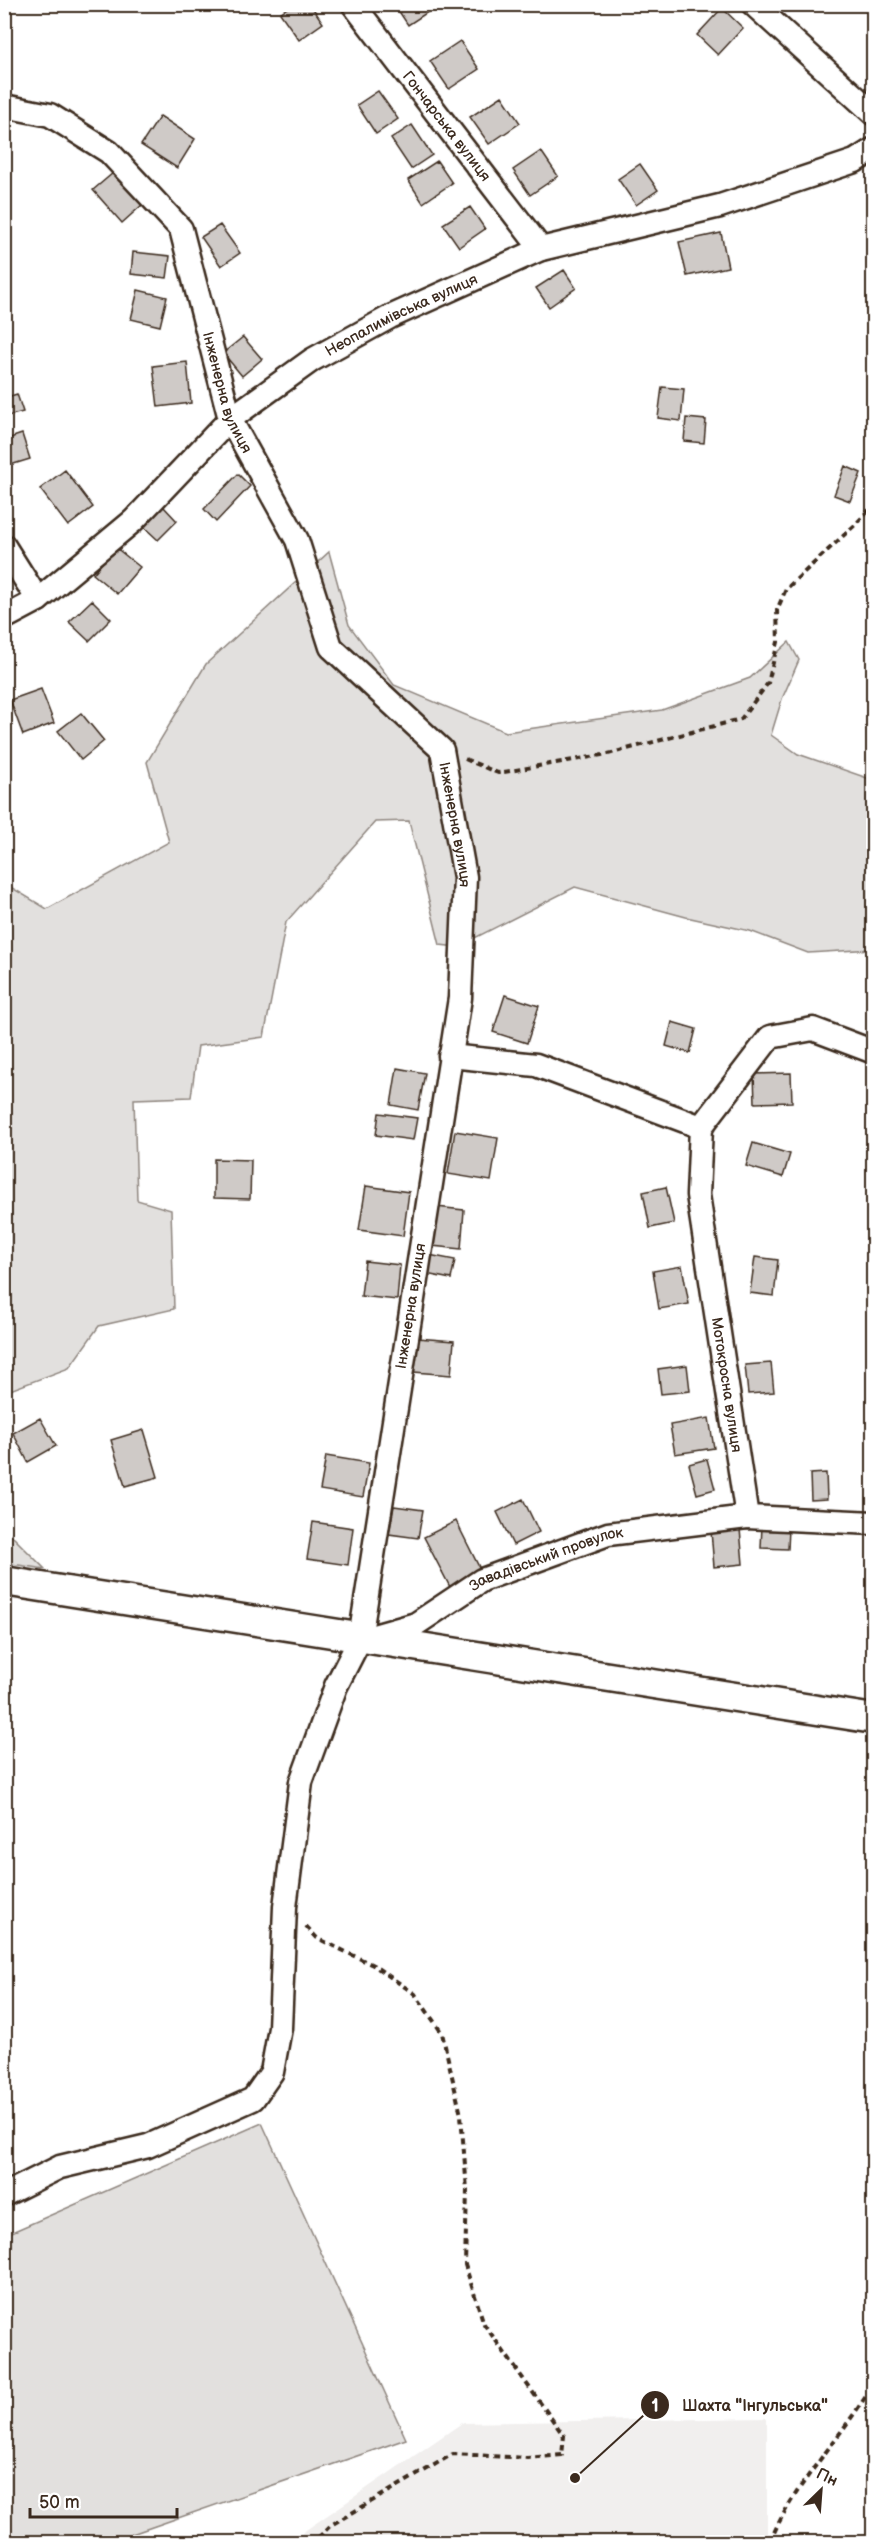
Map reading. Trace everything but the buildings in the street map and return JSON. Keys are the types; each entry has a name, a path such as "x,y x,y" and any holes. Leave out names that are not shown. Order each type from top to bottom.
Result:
{"main road":[{"path":"4,1581 873,1719"}],"street":[{"name":"Гончарська вулиця","path":"353,4 541,249"},
{"path":"753,4 873,114"},
{"name":"Інженерна вулиця","path":"4,106 50,115 109,152 181,229 231,418 297,540 331,647 442,750 465,877 460,998 360,1639 336,1686 301,1782 285,1907 280,2028 272,2072 253,2099 148,2146 60,2167 4,2195"},
{"name":"Неопалимівська вулиця","path":"4,618 38,600 133,521 231,418 321,354 390,317 541,249 720,206 855,161 873,149"},
{"path":"4,546 38,600"},
{"path":"450,1056 536,1065 701,1127 770,1037 813,1029 873,1053"},
{"name":"Мотокросна вулиця","path":"701,1127 698,1195 747,1516"},
{"path":"747,1516 873,1523"},
{"name":"Завадівський провулок","path":"360,1639 416,1624 482,1580 608,1534 747,1516"}],"path":[{"path":"442,750 498,772 608,754 741,719 768,683 778,642 777,610 786,589 856,524 873,504"},
{"path":"285,1907 317,1938 373,1965 416,1994 442,2033 461,2115 467,2190 465,2265 484,2324 564,2436 562,2455 527,2458 453,2454 331,2525 314,2542"},
{"path":"770,2542 805,2478 860,2406 873,2383"}],"shaded area":[{"path":"329,552 349,625 394,685 506,732 662,710 750,678 789,642 799,660 782,699 771,735 798,754 873,780 873,949 808,953 750,931 686,917 575,887 457,947 440,945 409,821 375,822 286,922 264,1037 198,1046 191,1097 134,1099 137,1200 171,1210 174,1309 99,1326 69,1368 5,1392 4,883 47,909 169,842 147,762 206,664"},
{"path":"5,1529 45,1569 5,1563"},
{"path":"262,2123 406,2439 132,2534 137,2542 5,2542 5,2235"},
{"path":"767,2418 767,2542 296,2542 303,2532 462,2423"}],"place":[{"name":"Шахта \"Інгульська\"","path":"575,2478"}]}
